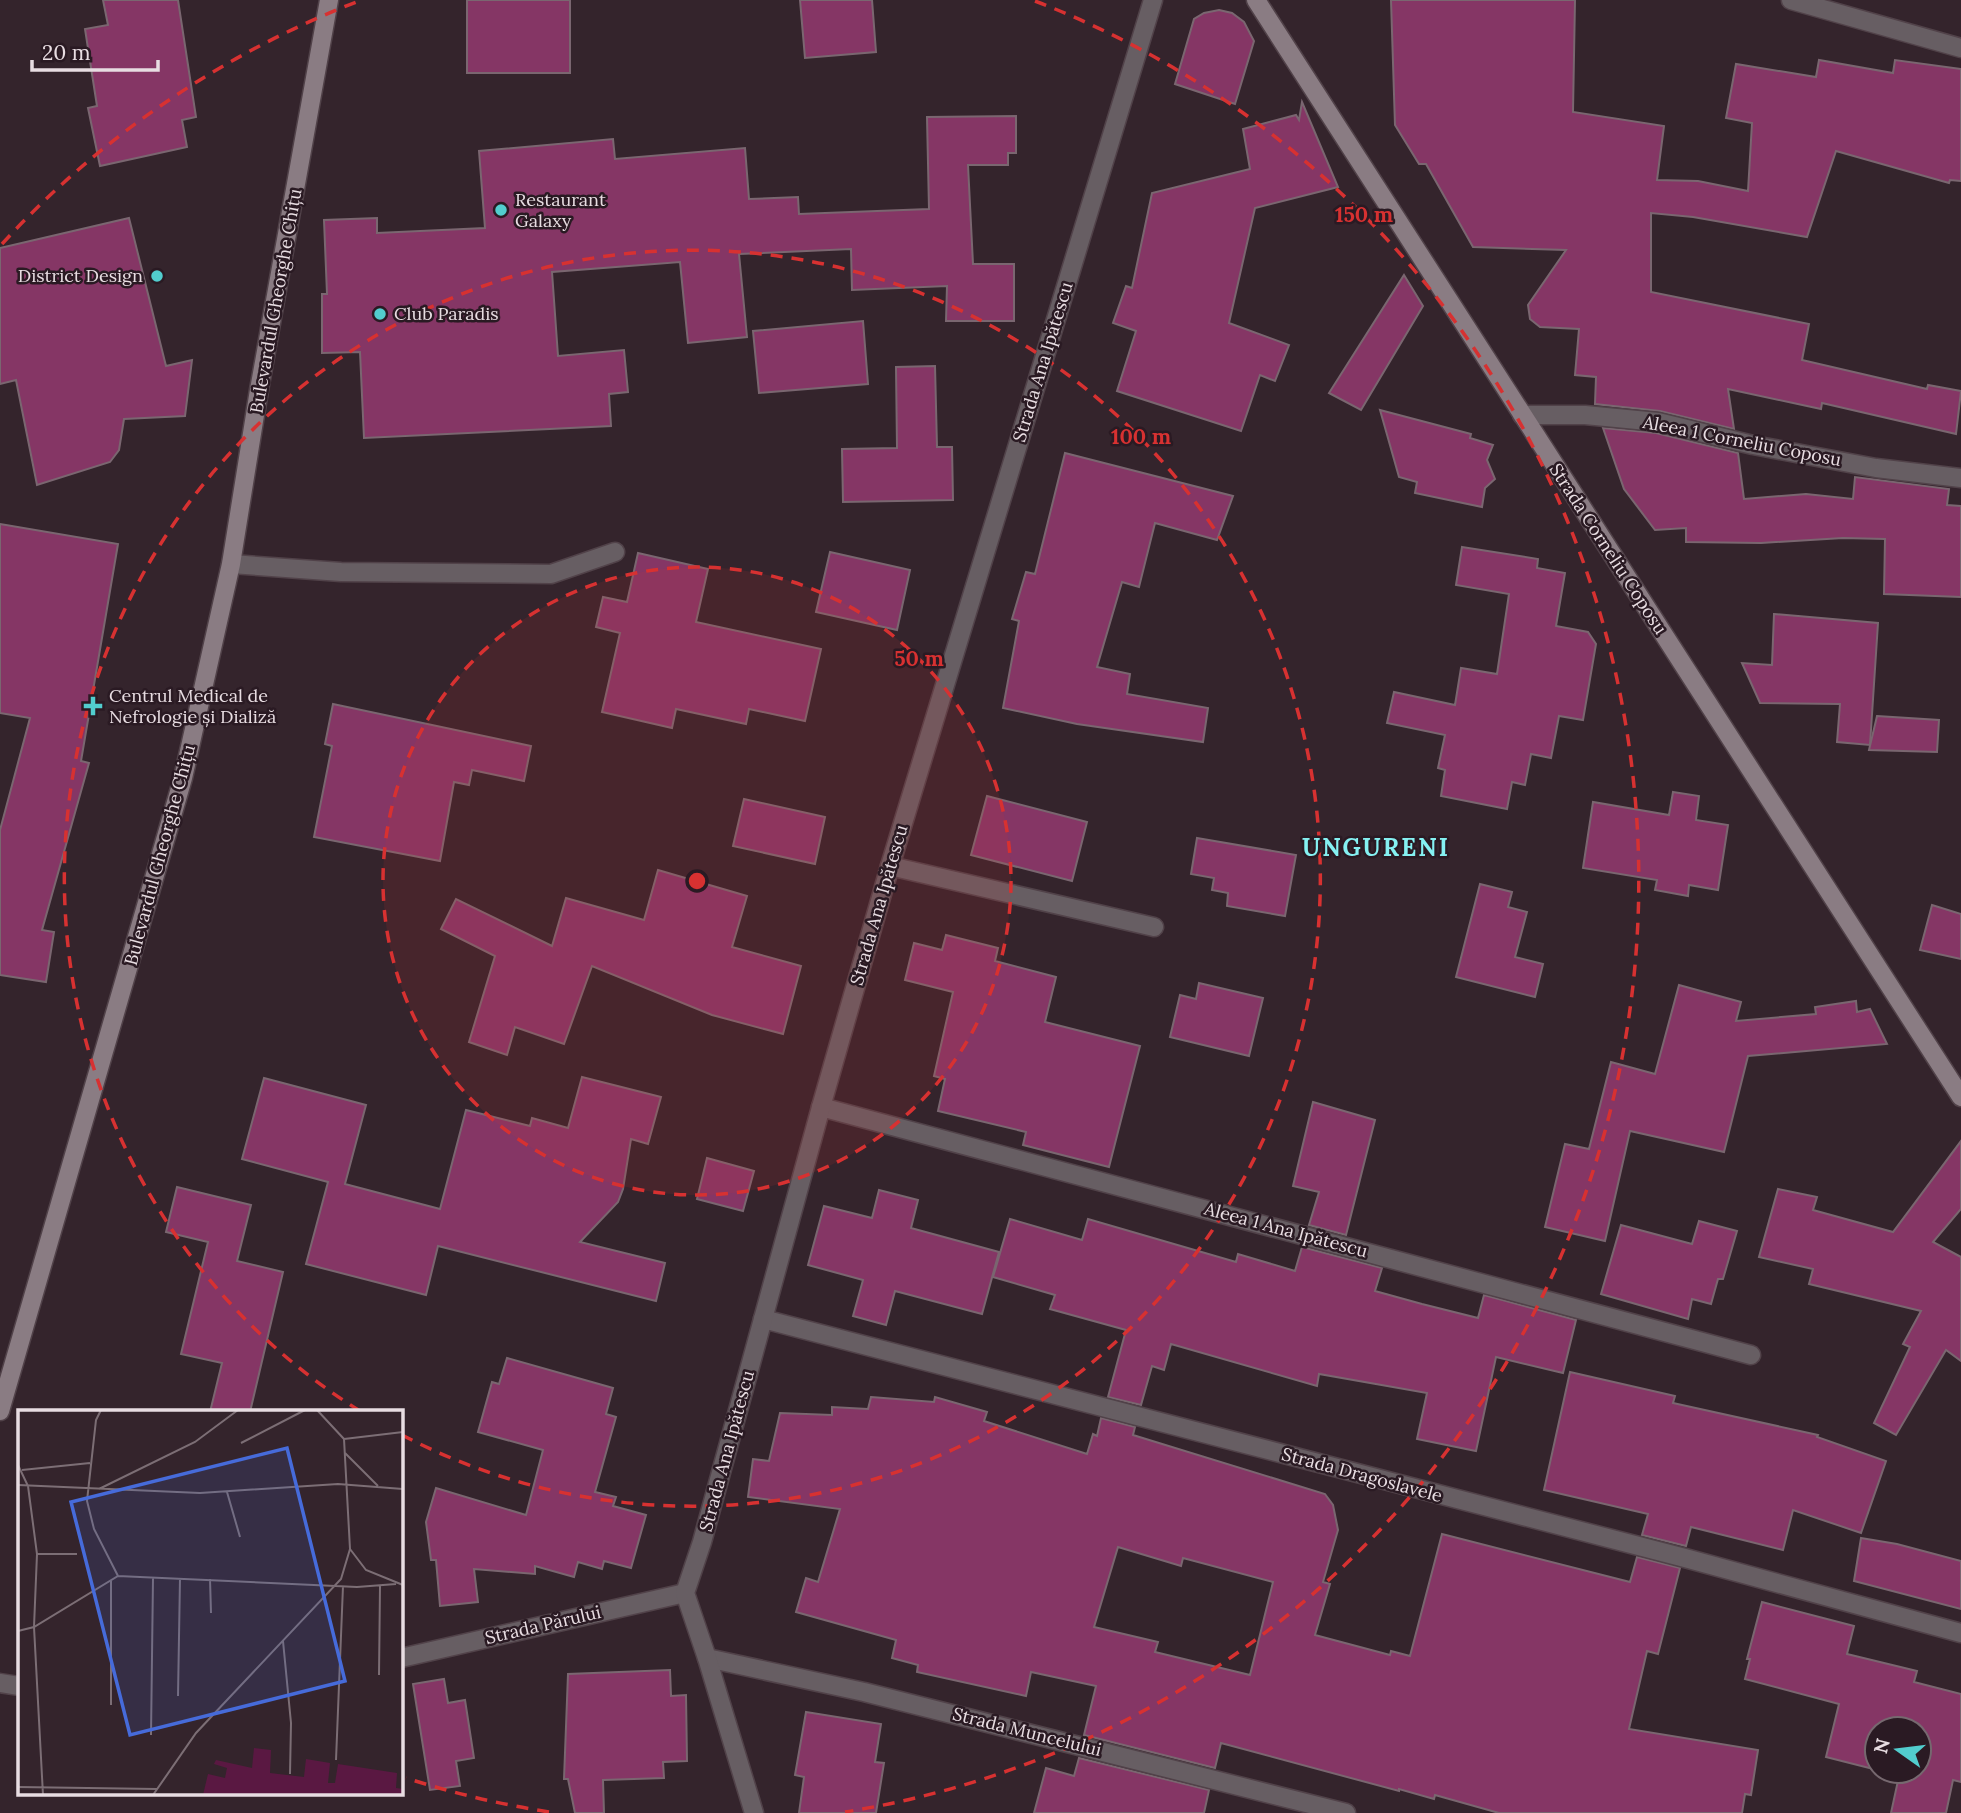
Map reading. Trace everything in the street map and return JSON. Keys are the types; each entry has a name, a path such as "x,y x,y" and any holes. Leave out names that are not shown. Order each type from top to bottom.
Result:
{"main road":[{"name":"Bulevardul Gheorghe Chițu","path":"0,1411 183,778 232,564 259,390 329,0"},
{"name":"Strada Corneliu Coposu","path":"1256,0 1961,1097"}],"street":[{"name":"Strada Ana Ipătescu","path":"685,1593 702,1542 890,866 1153,0"},
{"path":"1791,0 1961,48"},
{"name":"Aleea 1 Corneliu Coposu","path":"1522,415 1585,415 1658,422 1862,465 1961,478"},
{"path":"232,564 341,572 551,574 615,552"},
{"path":"890,866 1154,927"},
{"name":"Aleea 1 Ana Ipătescu","path":"821,1107 1751,1355"},
{"name":"Strada Dragoslavele","path":"763,1319 1685,1558 1961,1633"},
{"path":"685,1593 754,1813"},
{"name":"Strada Părului","path":"402,1658 685,1593"},
{"name":"Strada Muncelului","path":"707,1658 864,1692 1346,1813"},
{"path":"0,1683 18,1686"}],"building":[{"path":"103,0 178,0 196,117 182,120 187,147 100,166 88,108 97,106 85,29 108,25"},
{"path":"467,0 570,0 570,73 467,73"},
{"path":"800,0 872,0 876,52 805,58"},
{"path":"1391,0 1575,0 1573,112 1664,126 1657,180 1698,181 1748,191 1752,123 1726,118 1736,64 1816,77 1819,60 1893,73 1895,60 1961,69 1961,181 1950,180 1949,183 1836,151 1807,237 1693,217 1651,213 1651,292 1809,324 1802,360 1927,389 1928,385 1961,391 1956,434 1822,403 1821,409 1728,389 1734,429 1660,411 1595,404 1596,377 1575,375 1579,329 1540,327 1530,319 1528,305 1566,250 1473,247 1426,164 1419,164 1395,125"},
{"path":"1219,10 1232,13 1244,22 1254,41 1235,104 1175,84 1194,19 1204,13"},
{"path":"1302,102 1338,187 1255,208 1229,323 1289,345 1275,381 1260,375 1241,431 1117,391 1136,331 1113,323 1126,286 1132,288 1152,193 1250,169 1243,129 1296,115 1299,120"},
{"path":"1016,116 1016,153 1008,153 1008,165 968,165 973,264 1014,264 1014,321 946,321 947,286 852,290 851,249 739,254 747,337 688,343 680,262 552,272 558,356 624,350 628,392 609,394 611,426 364,438 360,352 322,353 322,294 327,294 324,220 377,218 377,233 485,228 479,151 613,139 615,159 745,148 749,199 798,197 799,214 929,209 927,117"},
{"path":"129,218 166,366 192,360 185,416 124,419 119,450 110,462 37,485 16,380 0,384 0,248"},
{"path":"1404,275 1423,306 1361,410 1329,393"},
{"path":"863,321 868,384 759,393 753,331"},
{"path":"935,366 937,447 952,447 953,500 843,502 842,449 897,448 896,367"},
{"path":"1380,410 1471,434 1470,438 1493,445 1487,460 1495,479 1485,488 1482,507 1415,493 1417,482 1399,477"},
{"path":"1603,428 1656,433 1738,453 1744,499 1806,494 1853,499 1855,477 1949,489 1947,505 1961,506 1961,597 1884,594 1885,539 1843,538 1761,543 1686,542 1686,528 1655,530 1624,489"},
{"path":"1065,453 1233,496 1217,540 1155,523 1139,587 1122,582 1097,667 1130,674 1127,694 1208,708 1203,742 1077,724 1003,708 1019,621 1012,619 1026,572 1035,574"},
{"path":"0,524 118,544 81,761 89,763 42,930 54,932 46,982 0,975 0,830 30,718 0,713"},
{"path":"1462,547 1538,559 1537,568 1565,573 1556,626 1588,632 1596,644 1583,720 1559,716 1551,758 1531,754 1525,785 1512,782 1507,809 1441,796 1445,770 1438,768 1445,735 1387,723 1394,692 1455,705 1461,668 1497,674 1509,594 1456,585"},
{"path":"830,552 910,570 897,630 816,612"},
{"path":"638,553 708,569 696,622 821,649 805,721 749,709 746,724 676,709 672,728 602,712 620,633 596,627 603,597 627,602"},
{"path":"1774,614 1878,623 1870,745 1837,742 1840,704 1760,703 1742,663 1772,665"},
{"path":"333,704 531,746 524,781 472,770 469,785 454,782 440,861 314,837 332,746 325,744"},
{"path":"1877,716 1939,720 1937,752 1869,750"},
{"path":"1673,792 1699,796 1696,820 1728,825 1718,890 1689,885 1688,896 1655,890 1657,880 1583,868 1593,802 1669,815"},
{"path":"987,796 1087,822 1072,881 971,855"},
{"path":"744,799 825,817 815,864 733,846"},
{"path":"1197,838 1296,855 1285,916 1227,906 1228,893 1212,890 1214,878 1191,874"},
{"path":"658,870 747,896 732,947 801,966 783,1034 712,1015 592,966 564,1044 515,1027 507,1055 469,1042 495,956 441,929 456,899 552,946 566,898 644,920"},
{"path":"1480,884 1512,892 1508,907 1527,912 1515,957 1543,964 1535,997 1456,977"},
{"path":"1932,905 1961,914 1961,959 1920,950"},
{"path":"946,935 998,948 995,961 1056,977 1045,1022 1140,1046 1109,1167 1023,1145 1026,1132 938,1111 945,1079 934,1076 953,992 905,980 914,943 942,950"},
{"path":"1199,983 1263,998 1249,1056 1170,1037 1180,995 1196,999"},
{"path":"1679,985 1741,1002 1736,1021 1816,1014 1815,1007 1856,1001 1857,1012 1870,1009 1887,1044 1748,1056 1724,1152 1630,1131 1605,1241 1545,1227 1565,1144 1589,1149 1611,1062 1655,1074"},
{"path":"582,1077 661,1097 648,1144 631,1139 623,1189 618,1202 580,1242 665,1263 656,1301 438,1246 426,1295 306,1264 328,1182 242,1159 264,1078 366,1105 345,1184 440,1209 466,1110 530,1126 532,1118 568,1128"},
{"path":"1313,1102 1375,1120 1346,1235 1309,1225 1319,1192 1293,1186"},
{"path":"1961,1141 1961,1209 1933,1242 1961,1257 1961,1361 1946,1350 1896,1435 1874,1423 1910,1347 1903,1344 1921,1311 1809,1284 1813,1269 1759,1257 1778,1189 1817,1197 1813,1210 1893,1232"},
{"path":"707,1158 754,1171 743,1211 697,1199"},
{"path":"177,1187 251,1205 237,1261 283,1272 250,1410 210,1410 222,1363 181,1354 208,1242 166,1232"},
{"path":"879,1190 918,1200 911,1228 999,1252 982,1314 895,1291 886,1325 853,1316 863,1280 808,1265 824,1206 872,1218"},
{"path":"1010,1219 1082,1240 1088,1219 1236,1262 1238,1254 1295,1271 1302,1247 1382,1268 1375,1291 1422,1304 1478,1318 1484,1295 1576,1320 1563,1373 1496,1357 1476,1451 1417,1439 1427,1393 1319,1374 1317,1386 1171,1344 1164,1370 1152,1366 1141,1405 1108,1397 1126,1330 1050,1309 1055,1295 993,1277"},
{"path":"1699,1221 1737,1231 1723,1279 1718,1279 1711,1304 1692,1299 1688,1319 1601,1294 1621,1225 1692,1244"},
{"path":"507,1358 613,1388 606,1414 616,1417 595,1492 616,1497 613,1506 646,1515 631,1568 604,1561 602,1569 578,1562 574,1577 535,1566 535,1574 474,1569 478,1602 440,1606 436,1560 431,1560 426,1522 436,1488 526,1515 543,1450 478,1432 492,1382 499,1384"},
{"path":"1570,1372 1675,1396 1673,1403 1818,1435 1817,1437 1886,1461 1861,1533 1793,1510 1783,1550 1691,1527 1686,1546 1642,1535 1648,1514 1544,1490"},
{"path":"871,1397 934,1402 935,1397 987,1412 984,1421 1087,1454 1093,1434 1097,1436 1101,1418 1135,1427 1133,1435 1325,1494 1333,1505 1338,1530 1323,1582 1330,1584 1315,1635 1390,1655 1391,1651 1410,1656 1442,1534 1630,1582 1637,1557 1680,1568 1658,1654 1647,1651 1629,1729 1758,1750 1751,1795 1745,1794 1742,1813 1499,1813 1435,1795 1434,1799 1399,1791 1221,1743 1215,1768 1084,1735 1096,1686 1031,1672 1026,1696 917,1672 918,1665 892,1658 896,1640 796,1612 806,1578 818,1582 840,1509 748,1497 753,1459 769,1461 780,1413 832,1415 832,1407 868,1409","holes":["1118,1547 1181,1566 1183,1558 1273,1582 1250,1675 1155,1652 1158,1642 1094,1627"]},
{"path":"1861,1538 1897,1544 1961,1561 1961,1609 1854,1581"},
{"path":"1762,1602 1854,1626 1847,1654 1917,1671 1914,1682 1961,1694 1961,1782 1953,1780 1946,1813 1891,1813 1897,1785 1933,1785 1933,1715 1863,1715 1863,1766 1826,1757 1839,1704 1745,1679 1750,1659 1747,1659"},
{"path":"670,1670 671,1696 686,1695 687,1761 663,1762 664,1778 603,1780 604,1813 575,1813 568,1779 564,1779 568,1674"},
{"path":"444,1679 448,1703 465,1700 474,1758 456,1761 460,1786 430,1790 413,1684"},
{"path":"806,1712 881,1724 875,1762 884,1763 876,1813 799,1813 804,1777 795,1775"},
{"path":"1079,1758 1209,1790 1204,1813 1034,1813 1046,1768 1074,1776"}],"place":[{"name":"Restaurant Galaxy","path":"501,210"},
{"name":"District Design","path":"157,276"},
{"name":"Club Paradis","path":"380,314"},
{"name":"Centrul Medical de Nefrologie și Dializă","path":"93,706"}],"district":[{"name":"UNGURENI","path":"1376,848"}]}
